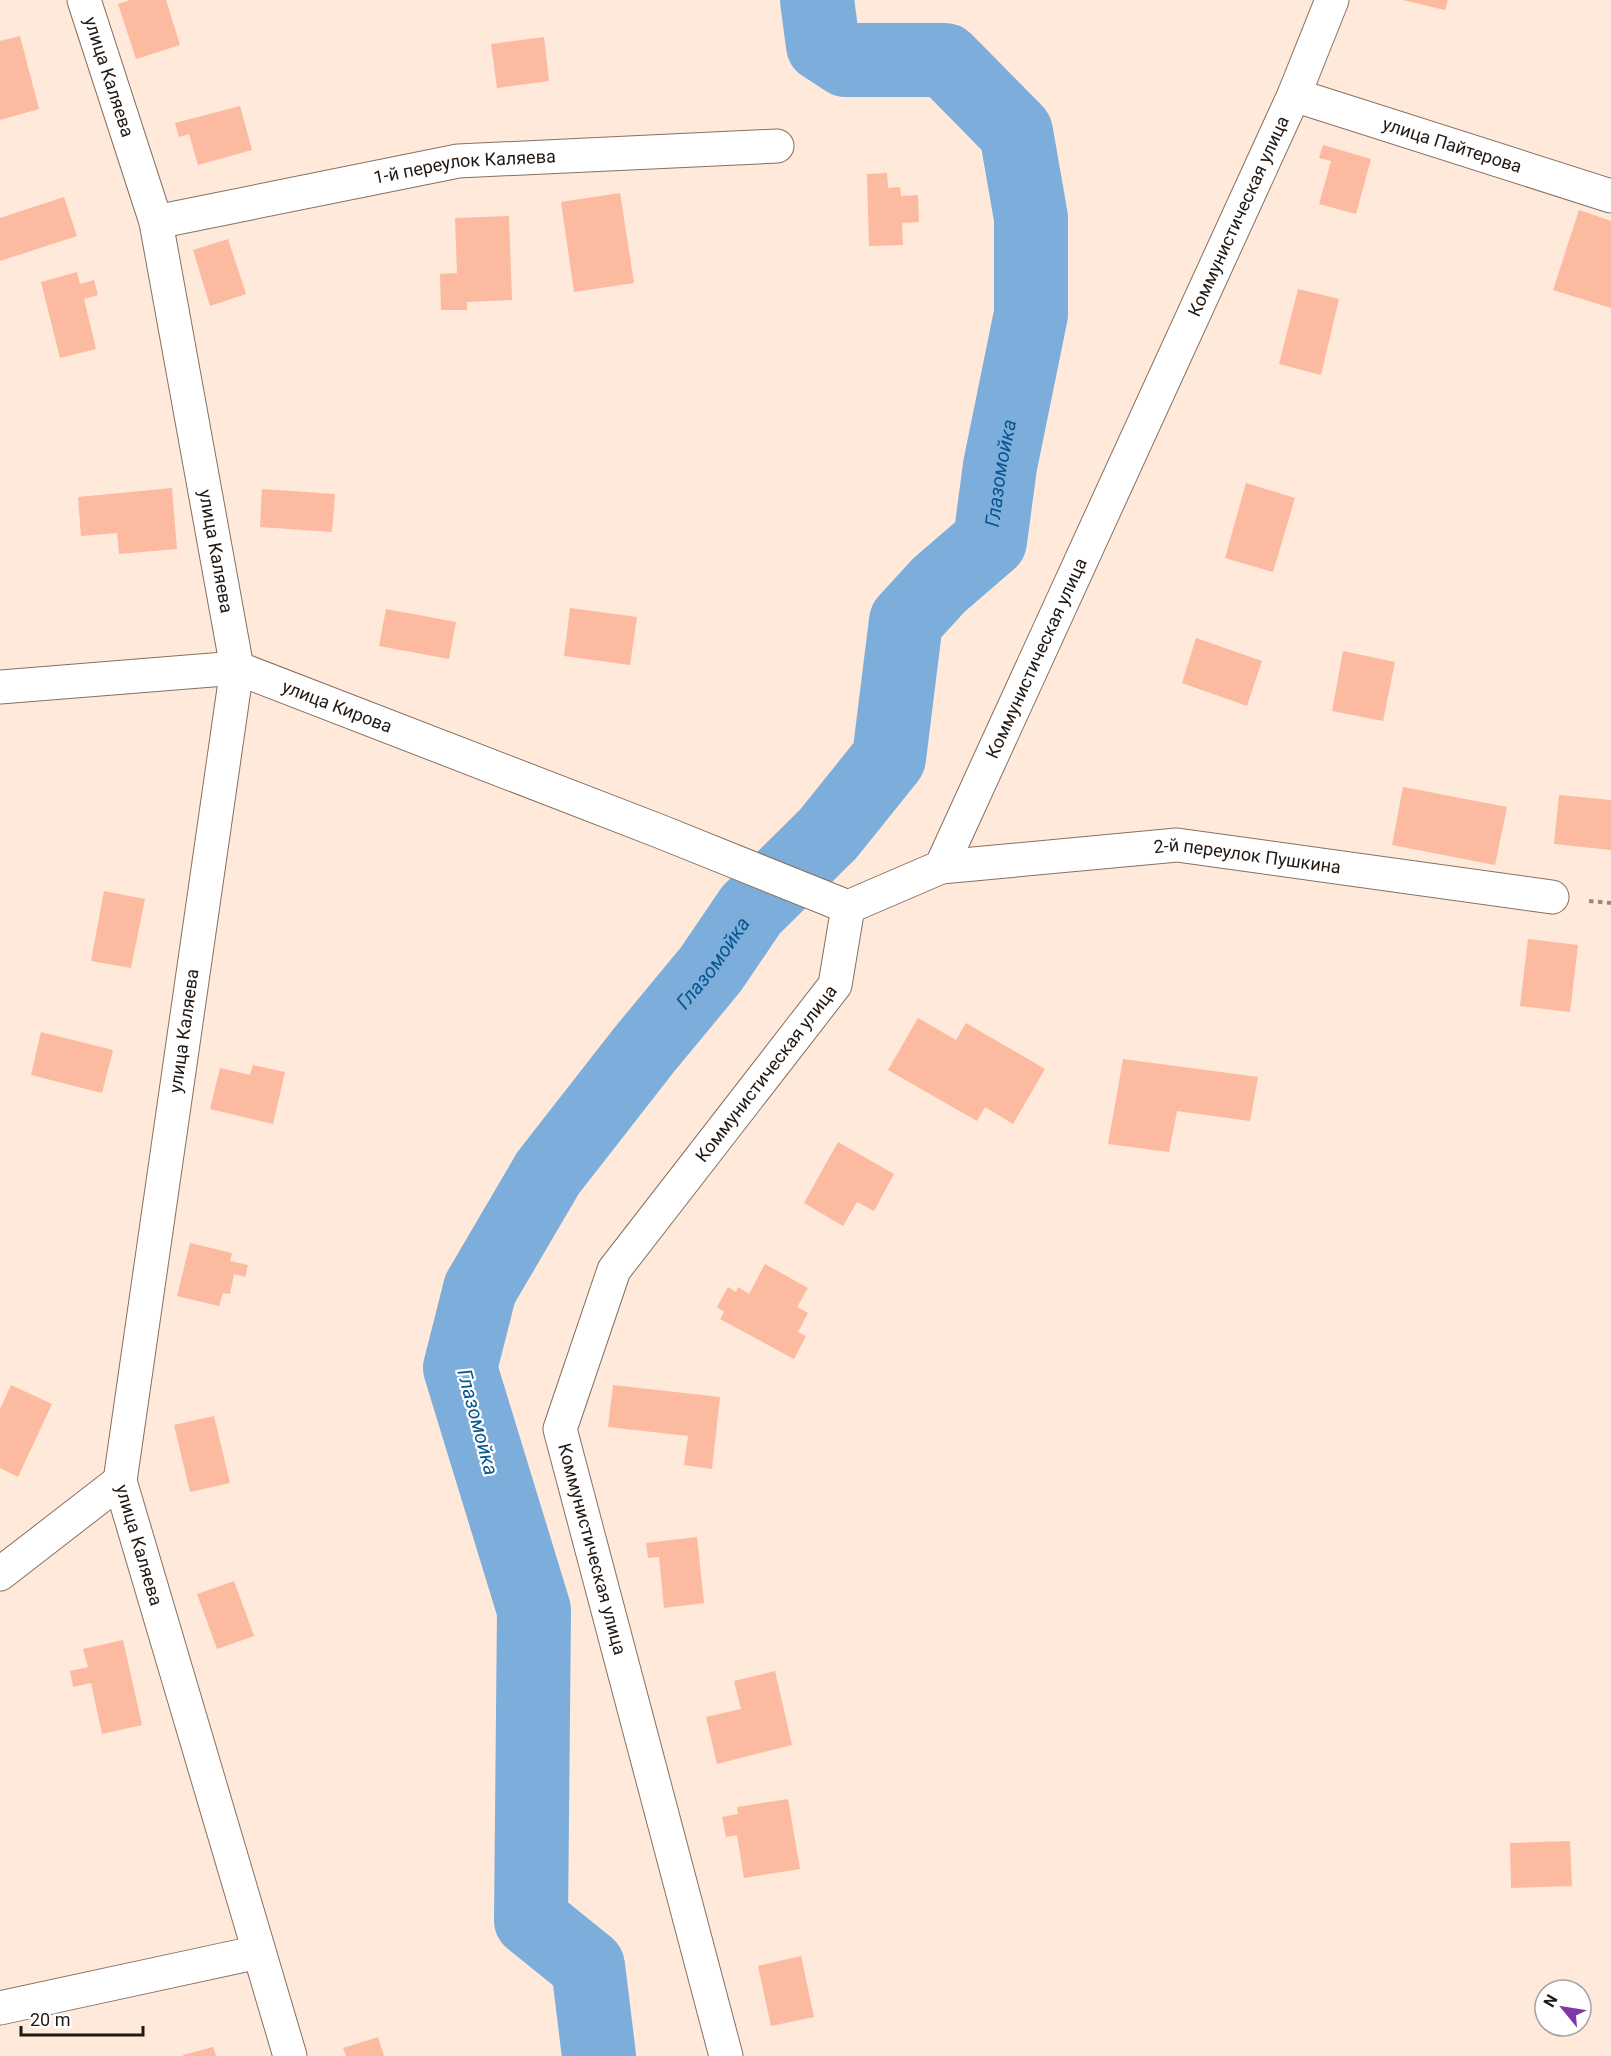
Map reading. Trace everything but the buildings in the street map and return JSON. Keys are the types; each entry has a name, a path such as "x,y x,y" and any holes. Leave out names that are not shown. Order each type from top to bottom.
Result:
{"street":[{"name":"улица Каляева","path":"84,0 156,222 237,668 120,1481 290,2056"},
{"name":"Коммунистическая улица","path":"941,867 1294,95 1332,0"},
{"name":"улица Пайтерова","path":"1294,95 1611,196"},
{"name":"1-й переулок Каляева","path":"156,222 458,161 777,146"},
{"name":"улица Кирова","path":"0,687 237,668 659,831 848,907"},
{"name":"2-й переулок Пушкина","path":"941,867 1177,845 1552,897"},
{"path":"848,907 941,867"},
{"name":"Коммунистическая улица","path":"726,2056 560,1429 614,1270 835,986 848,907"},
{"path":"0,1574 120,1481"},
{"path":"0,2008 259,1952"}],"waterway":[{"name":"Глазомойка","path":"599,2056 588,1966 531,1920 534,1610 460,1368 480,1289 548,1173 711,969 751,910 828,834 889,758 906,621 939,585 990,541 1000,466 1031,314 1031,218 1016,132 945,60 846,60 823,45 817,0"}]}
